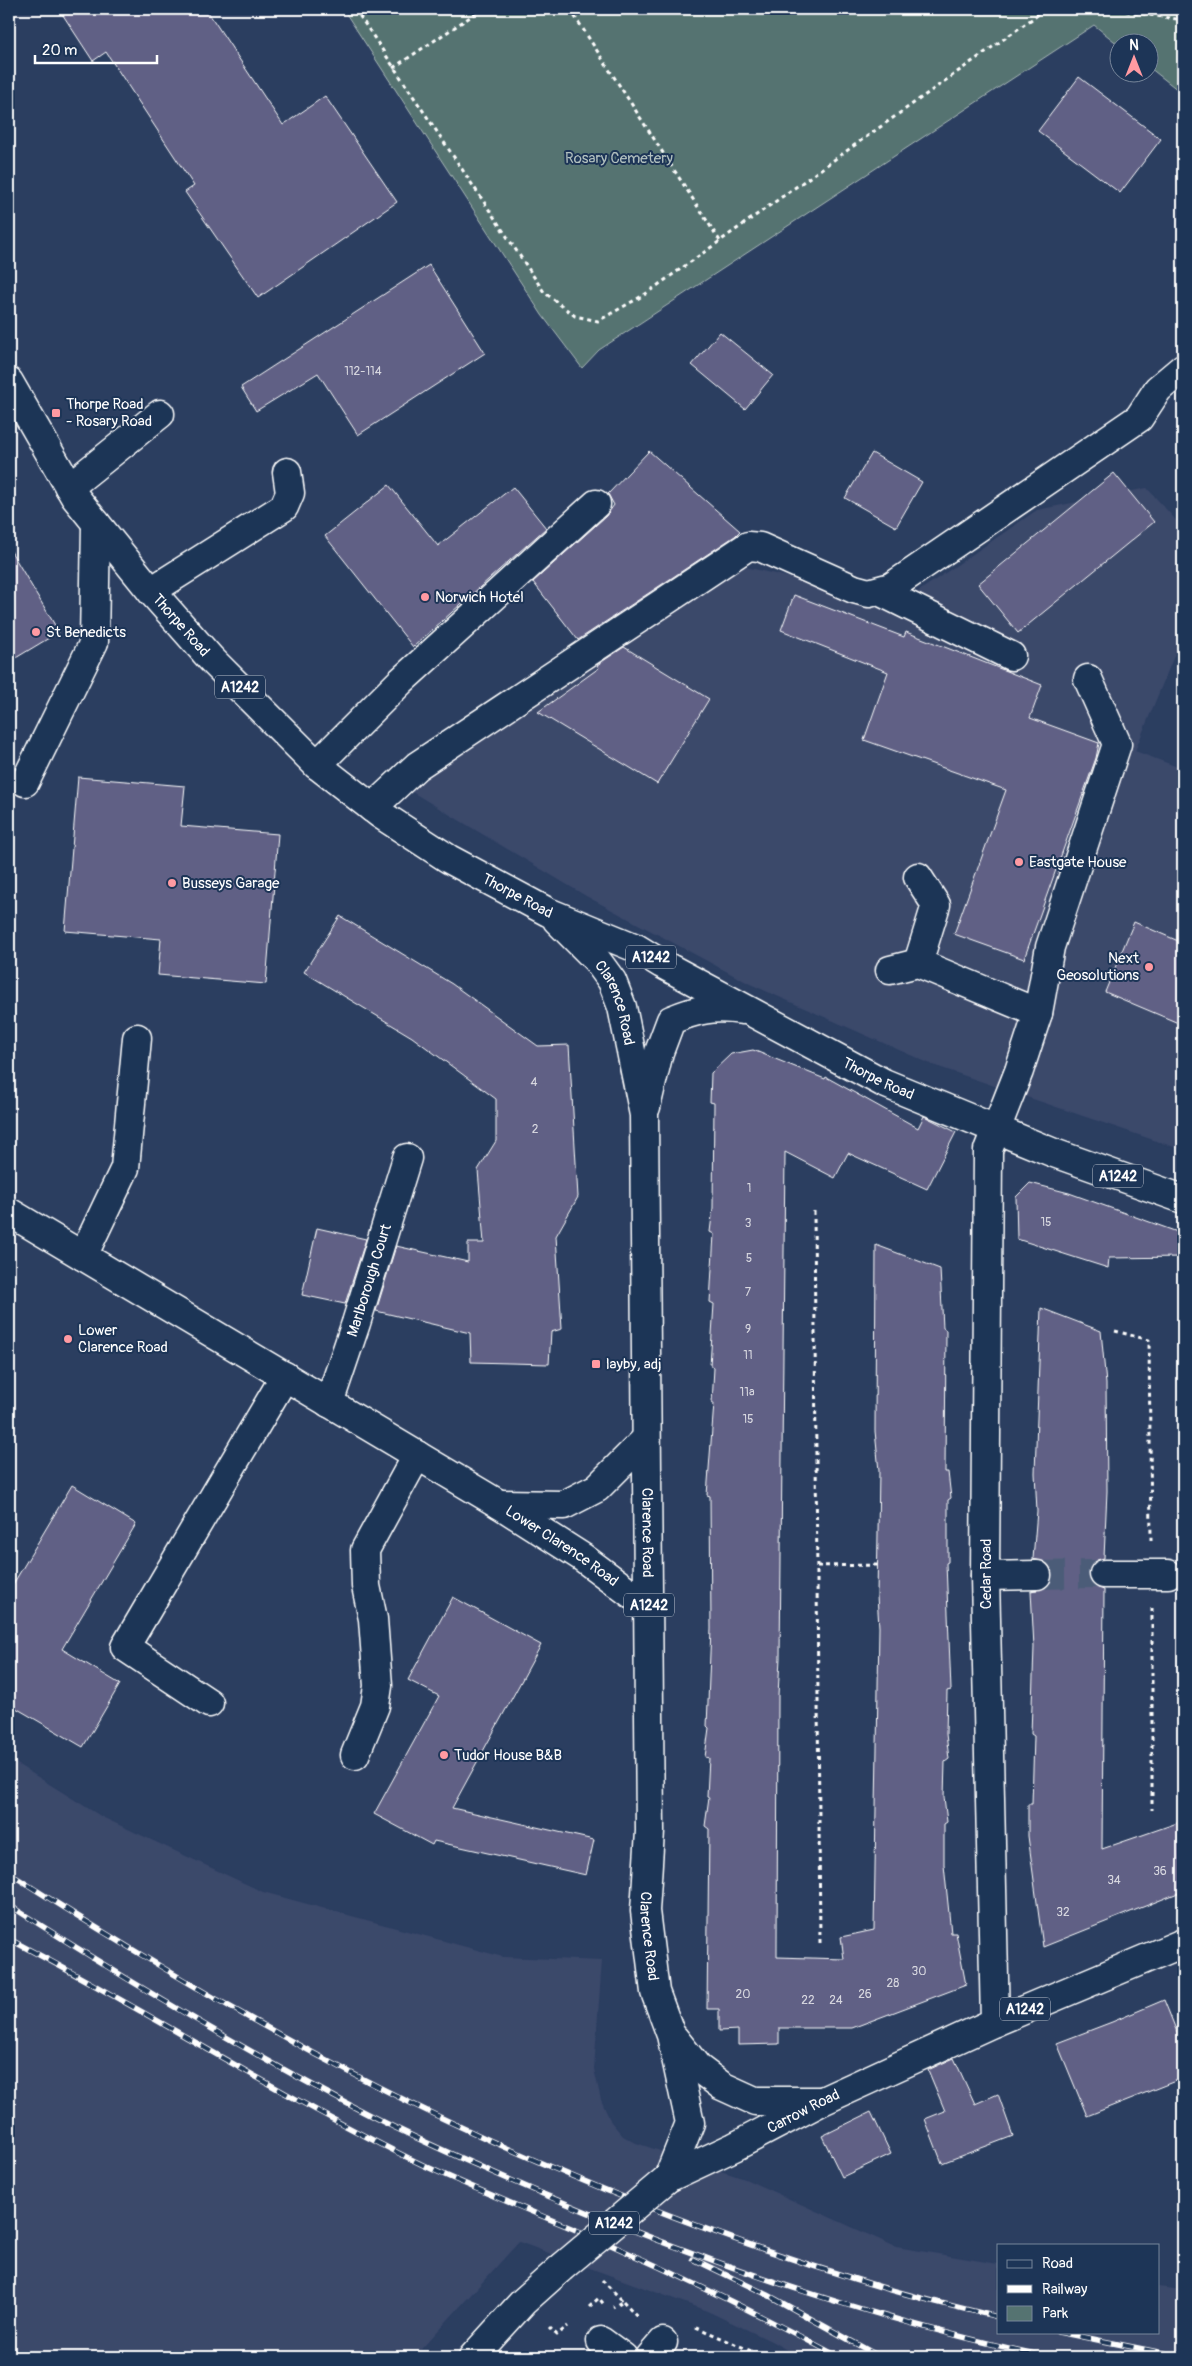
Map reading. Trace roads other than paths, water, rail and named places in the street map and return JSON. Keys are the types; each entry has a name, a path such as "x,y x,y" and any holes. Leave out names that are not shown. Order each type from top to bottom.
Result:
{"main road":[{"path":"372,808 417,766 748,546 760,547 854,589 868,593 879,592 901,580 1140,418 1158,389 1183,368"},
{"name":"Thorpe Road","path":"9,382 69,487 152,592 211,658 317,764 372,808 450,859 548,912 636,948 795,1037 884,1083 1054,1153 1183,1198"},
{"path":"69,487 160,414"},
{"path":"152,592 284,507 290,493 287,472"},
{"path":"317,764 400,682 596,504"},
{"path":"25,782 94,642 96,523"},
{"path":"879,592 1011,656"},
{"name":"Cedar Road","path":"995,2022 985,1576 988,1150 995,1128 1019,1071 1038,1013 1050,947 1117,744 1088,679"},
{"path":"918,877 936,905 918,963"},
{"name":"Clarence Road","path":"548,912 596,959 612,981 622,1007 644,1115 650,1831 646,1911 655,1992 671,2035 690,2123 668,2178"},
{"path":"890,970 918,963 1038,1013"},
{"name":"Clarence Road","path":"644,1115 659,1052 671,1020 693,1011 717,1007 751,1011"},
{"path":"83,1256 125,1168 137,1038"},
{"name":"Marlborough Court","path":"329,1403 407,1158"},
{"name":"Lower Clarence Road","path":"9,1212 499,1504 582,1557 649,1607"},
{"path":"209,1704 125,1647 285,1376"},
{"name":"Lower Clarence Road","path":"499,1504 564,1505 597,1488 646,1440"},
{"path":"355,1756 375,1706 378,1686 373,1619 366,1586 365,1550 417,1454"},
{"path":"1104,1574 1168,1574"},
{"path":"985,1576 1037,1575"},
{"name":"Carrow Road","path":"474,2357 523,2302 668,2178 734,2147 820,2102 995,2022 1183,1943"},
{"name":"Clarence Road","path":"671,2035 698,2068 722,2086 755,2101 820,2102"},
{"path":"601,2341 623,2357"}],"tunnel":[{"path":"1037,1575 1104,1574"}],"railway":[{"path":"9,1873 125,1945 243,2014 364,2079 487,2139 581,2180 725,2236 887,2289 997,2317"},
{"path":"9,1905 220,2034 306,2082 374,2117 494,2173 666,2243 792,2288 919,2326 1049,2357"},
{"path":"9,1939 370,2139 445,2175 600,2240 661,2268 839,2357"},
{"path":"693,2259 768,2295 880,2357"},
{"path":"1068,2334 1183,2357"}],"place":[{"name":"Thorpe Road - Rosary Road","path":"56,413"},
{"name":"Norwich Hotel","path":"425,597"},
{"name":"St Benedicts","path":"36,632"},
{"name":"Eastgate House","path":"1019,862"},
{"name":"Busseys Garage","path":"172,883"},
{"name":"Next Geosolutions","path":"1149,967"},
{"name":"Lower Clarence Road","path":"68,1339"},
{"name":"layby, adj","path":"596,1364"},
{"name":"Tudor House B&B","path":"444,1755"}],"park label":[{"name":"Rosary Cemetery","path":"619,158"}]}
